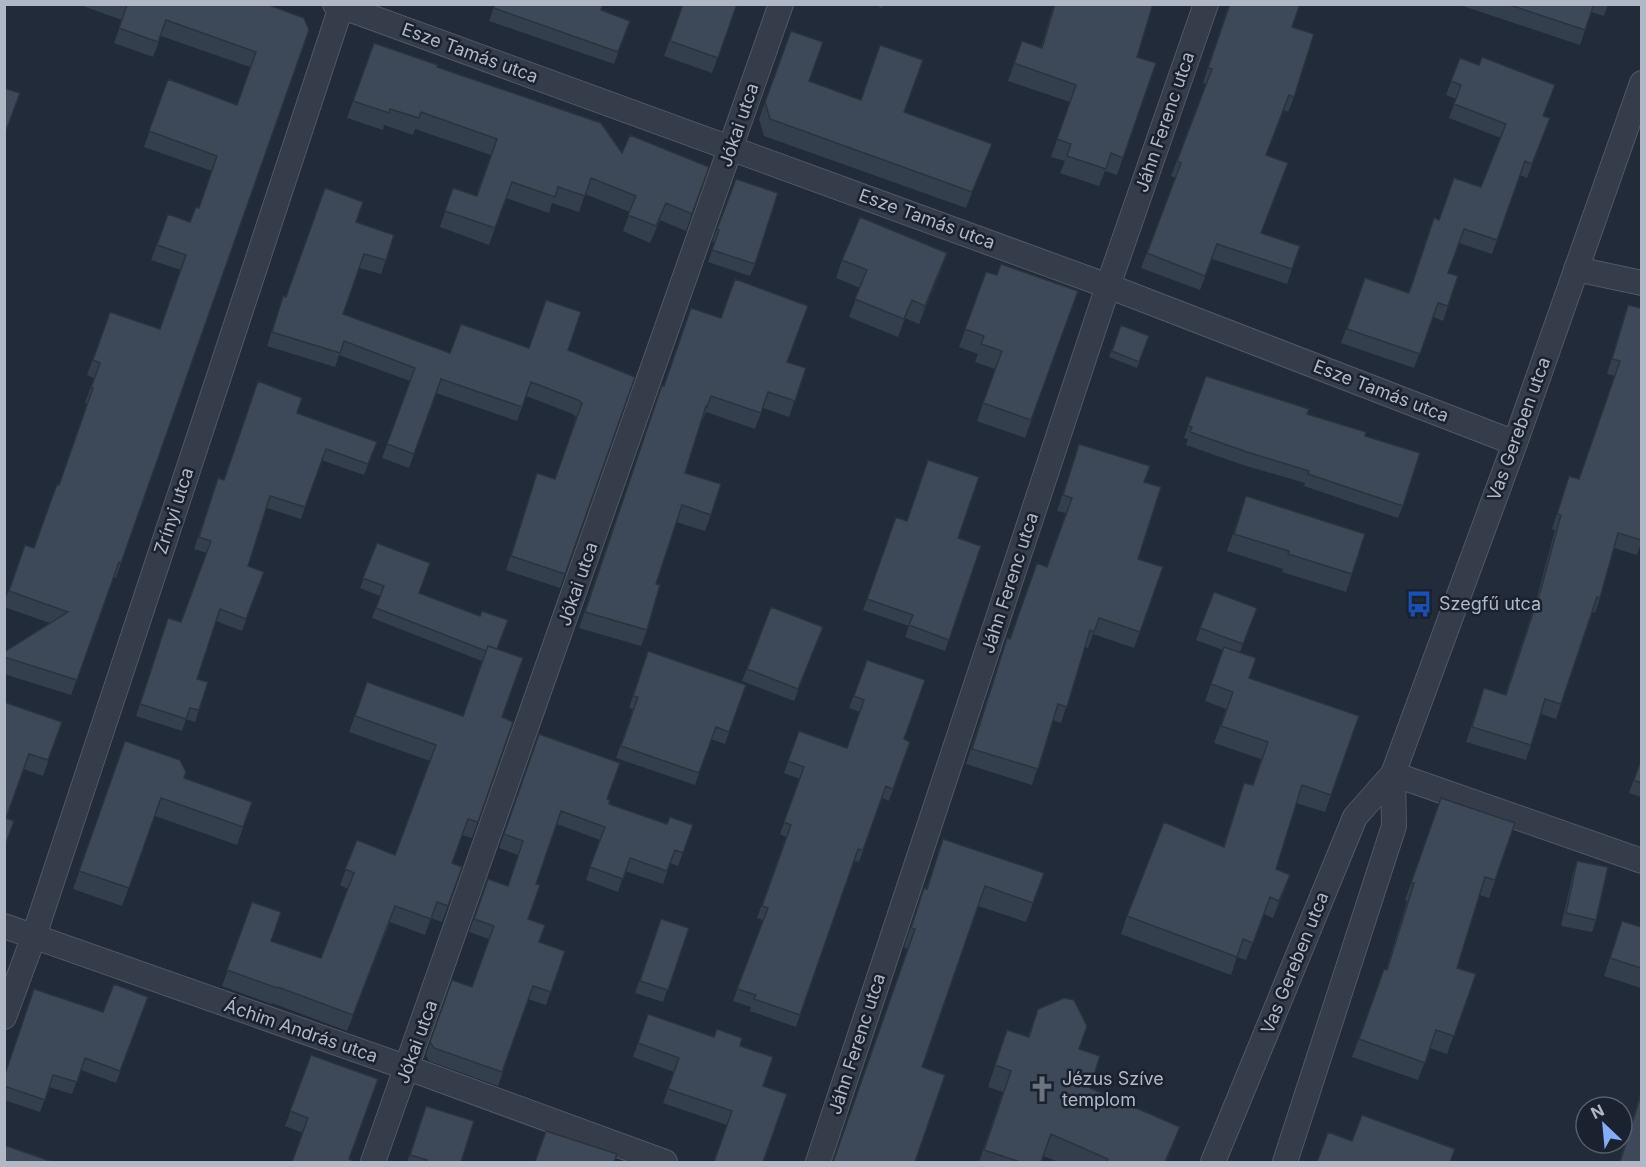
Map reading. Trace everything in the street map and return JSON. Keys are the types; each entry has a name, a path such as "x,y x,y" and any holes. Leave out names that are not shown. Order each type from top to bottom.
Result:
{"street":[{"name":"Jókai utca","path":"373,1162 781,4"},
{"name":"Jáhn Ferenc utca","path":"818,1162 1108,286 1206,4"},
{"name":"Esze Tamás utca","path":"340,5 1108,286 1515,443"},
{"name":"Zrínyi utca","path":"4,1017 34,936 340,5"},
{"name":"Vas Gereben utca","path":"1213,1162 1355,817 1393,774 1515,443 1641,83"},
{"path":"1576,269 1641,283"},
{"name":"Vas Gereben utca","path":"1285,1162 1394,826 1393,774"},
{"path":"1393,774 1641,861"},
{"name":"Áchim András utca","path":"4,926 408,1068 665,1162"}],"building":[{"path":"126,4 266,4 304,18 309,30 121,563 119,562 77,680 4,657 4,652 68,612 9,591 25,545 34,548 57,484 59,485 93,388 91,388 100,363 93,360 110,312 160,329 186,255 157,245 168,214 190,222 196,207 199,208 217,156 149,131 168,79 237,105 256,52 166,20 158,42 119,28"},
{"path":"495,4 603,4 601,10 630,21 618,52 494,8"},
{"path":"683,4 737,4 718,58 670,41"},
{"path":"1055,4 1153,4 1137,57 1156,63 1123,158 1111,153 1106,169 1067,156 1071,144 1057,139 1076,85 1014,63 1022,41 1042,48"},
{"path":"1230,4 1300,4 1292,27 1314,34 1294,97 1289,95 1266,155 1288,163 1261,233 1300,246 1292,269 1217,244 1205,276 1147,253 1181,163 1177,161 1212,69 1208,68"},
{"path":"1507,4 1594,4 1585,30"},
{"path":"791,31 823,42 809,81 861,100 880,45 923,60 904,112 992,144 972,192 770,119 765,102"},
{"path":"374,43 601,123 622,153 630,135 709,167 692,214 666,203 656,226 628,215 636,196 591,178 585,196 558,187 555,197 512,182 495,228 445,211 453,188 477,196 497,139 421,112 419,118 390,109 389,113 353,101"},
{"path":"1482,57 1555,85 1543,116 1550,118 1532,164 1525,161 1497,240 1464,229 1448,273 1458,276 1448,306 1438,303 1420,354 1347,329 1365,278 1409,293 1434,218 1439,220 1454,178 1481,187 1506,124 1454,104 1461,85 1451,81 1460,58 1479,65"},
{"path":"4,88 20,93 4,136"},
{"path":"736,179 778,193 755,264 712,250 719,230 717,229"},
{"path":"325,188 363,202 356,222 394,235 386,260 364,254 343,314 450,353 461,324 529,348 546,300 581,312 568,350 635,377 565,574 511,556 537,473 555,479 582,403 531,382 522,407 441,379 414,454 387,444 415,368 344,341 340,353 272,332 283,296 286,297"},
{"path":"860,217 947,253 925,306 912,300 904,319 855,299 867,270 842,260"},
{"path":"1001,264 1078,291 1031,420 983,403 1002,351 981,344 984,336 965,329 986,272 997,275"},
{"path":"735,279 808,306 787,362 806,368 795,401 768,392 761,413 711,396 685,473 721,484 711,515 682,505 656,584 660,585 647,630 585,612 662,385 664,386 691,308 721,318"},
{"path":"1628,305 1641,308 1641,540 1618,533 1600,598 1597,597 1561,704 1545,699 1531,745 1472,727 1484,688 1506,695 1541,589 1561,515 1557,514 1569,476 1579,479 1620,361 1612,359"},
{"path":"1121,325 1149,336 1139,362 1112,351"},
{"path":"1206,376 1309,409 1307,414 1366,432 1365,436 1420,453 1403,506 1308,474 1309,471 1190,432 1192,427 1188,426"},
{"path":"258,381 302,398 297,413 377,442 368,464 326,449 305,507 270,496 248,566 264,572 246,619 220,609 197,679 208,682 199,710 190,708 186,719 140,704 168,618 181,622 211,541 199,537 218,478 224,480"},
{"path":"1079,444 1150,466 1144,482 1161,487 1138,559 1163,567 1140,632 1099,618 1094,632 1090,630 1067,707 1058,704 1038,769 972,749 1007,638 1010,639 1037,563 1047,567 1072,498 1063,495"},
{"path":"928,460 979,477 958,538 981,546 949,640 909,625 913,615 867,599 896,517 907,521"},
{"path":"1246,496 1365,534 1352,574 1234,534"},
{"path":"377,543 430,563 419,593 480,616 482,611 508,620 497,649 488,646 486,651 376,608 384,586 363,578"},
{"path":"1214,592 1257,608 1243,644 1200,628"},
{"path":"771,607 823,627 798,689 747,669"},
{"path":"488,646 523,658 502,717 513,722 478,822 468,819 452,863 462,867 448,906 437,902 431,919 395,906 353,1015 227,970 252,902 281,912 271,941 321,958 354,873 345,869 357,840 395,855 436,745 355,716 367,682 463,716"},
{"path":"1224,647 1256,658 1249,678 1359,716 1331,795 1302,785 1276,869 1290,875 1279,901 1270,897 1253,943 1243,939 1237,957 1127,916 1164,822 1224,847 1244,783 1253,785 1268,742 1221,726 1233,692 1211,684"},
{"path":"648,651 746,685 729,732 716,727 699,773 621,746 638,697 633,696"},
{"path":"867,660 925,680 904,739 910,742 893,789 886,786 863,850 858,849 800,1015 754,999 756,995 737,989 768,908 762,906 791,825 784,822 804,767 788,761 799,731 847,748 864,700 854,696"},
{"path":"4,702 62,722 48,760 29,754 6,818 14,821 4,849"},
{"path":"539,734 620,763 607,799 610,800 609,804 667,824 670,817 693,825 683,853 675,850 667,871 630,858 623,879 590,867 605,827 561,811 536,884 540,885 528,919 545,925 539,942 565,951 551,992 533,986 502,1072 434,1048 430,1042 452,980 472,987 494,926 474,919 488,879 508,886 523,841 504,834"},
{"path":"125,741 180,760 186,772 184,778 252,802 243,827 161,798 129,888 79,871"},
{"path":"1641,760 1641,783 1634,780"},
{"path":"1441,798 1515,823 1495,880 1485,877 1457,968 1476,974 1454,1036 1436,1030 1425,1063 1359,1039 1384,969 1387,970 1414,883 1411,883"},
{"path":"943,839 1044,873 1033,903 985,886 922,1067 945,1075 915,1162 833,1162 915,929 911,928 924,888 927,889"},
{"path":"1577,861 1608,867 1596,920 1566,913"},
{"path":"661,919 689,928 668,990 640,981"},
{"path":"1622,921 1641,927 1641,968 1610,958"},
{"path":"114,984 148,997 120,1071 85,1058 77,1082 53,1075 45,1100 4,1086 4,1077 34,989 103,1012"},
{"path":"1064,998 1074,1000 1087,1026 1079,1049 1100,1056 1090,1088 1180,1127 1165,1162 1106,1162 1108,1159 1051,1134 1041,1162 1020,1162 984,1150 1011,1071 995,1065 1007,1030 1029,1037 1038,1009"},
{"path":"648,1014 714,1037 717,1029 742,1038 740,1046 773,1057 763,1086 787,1094 763,1162 714,1162 732,1111 668,1089 679,1058 638,1043"},
{"path":"311,1055 378,1079 349,1159 352,1160 351,1162 292,1162 308,1118 290,1111"},
{"path":"1641,1095 1641,1162 1620,1162 1622,1155 1634,1155 1634,1117"},
{"path":"426,1106 474,1121 461,1162 426,1162 427,1160 410,1155"},
{"path":"1362,1115 1455,1149 1450,1162 1317,1162 1328,1132 1352,1141"},
{"path":"546,1131 617,1154 614,1162 535,1162"},
{"path":"4,1145 53,1162 4,1162"}],"place":[{"name":"Szegfű utca","path":"1419,604"},
{"name":"Jézus Szíve templom","path":"1042,1089"}]}
